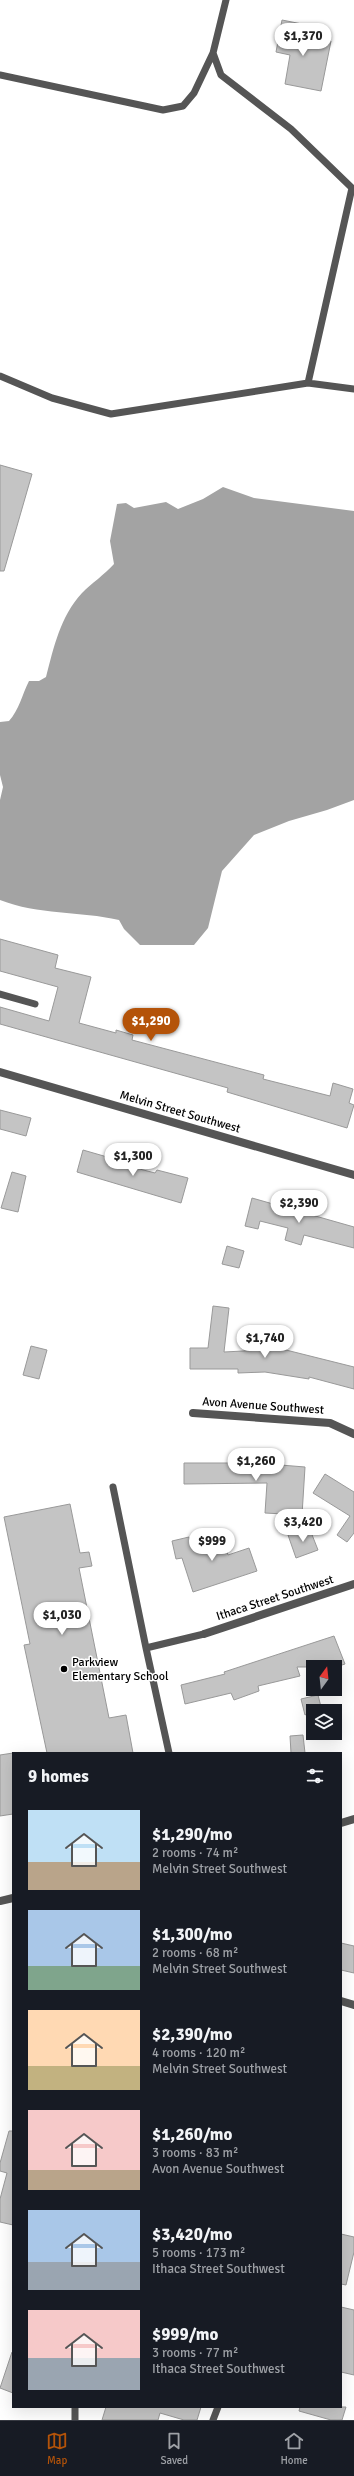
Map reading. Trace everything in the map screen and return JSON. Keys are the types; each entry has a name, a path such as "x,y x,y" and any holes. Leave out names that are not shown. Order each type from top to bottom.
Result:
{"street":[{"name":"Melvin Street Southwest","path":"0,1072 354,1175"},
{"name":"Avon Avenue Southwest","path":"193,1413 330,1422 354,1434"},
{"name":"Ithaca Street Southwest","path":"204,1634 354,1584"},
{"path":"342,1823 354,1819"},
{"path":"0,1901 12,1898"},
{"path":"342,2001 354,2005"}],"lane":[{"path":"0,75 163,110 183,106 194,93 214,53 226,0"},
{"path":"214,53 221,75 291,129 352,188 308,383"},
{"path":"0,376 52,398 111,414 308,383 354,389"},
{"path":"0,994 35,1004"},
{"path":"113,1487 169,1752"},
{"path":"146,1648 204,1634"},
{"path":"75,2408 75,2420"},
{"path":"213,2420 218,2408"}],"shaded area":[{"path":"223,487 254,498 354,511 354,800 327,810 289,821 254,835 222,871 208,928 194,945 140,945 124,929 119,920 89,915 44,911 14,905 0,900 0,800 3,787 0,775 0,722 9,721 12,717 29,681 39,681 46,677 63,622 74,602 114,564 110,541 117,504 126,503 134,508 166,502 178,509 203,499"}],"building":[{"path":"282,20 302,24 300,35 331,41 321,91 285,84 290,55 276,52"},
{"path":"0,465 32,474 4,571 0,571"},
{"path":"0,939 58,955 55,968 91,977 79,1023 116,1033 116,1030 133,1035 132,1040 264,1075 263,1079 330,1096 333,1083 353,1089 349,1103 354,1105 347,1128 227,1092 228,1088 0,1024 0,1007 49,1021 58,987 0,971"},
{"path":"0,1110 31,1118 26,1136 0,1129"},
{"path":"83,1150 128,1163 128,1166 155,1173 157,1170 188,1178 181,1203 77,1172"},
{"path":"12,1172 26,1176 18,1212 1,1208"},
{"path":"252,1198 354,1227 354,1248 304,1235 301,1245 285,1240 288,1228 260,1221 258,1229 245,1226"},
{"path":"227,1246 244,1251 239,1268 222,1264"},
{"path":"213,1306 229,1308 224,1352 282,1349 354,1367 354,1389 309,1377 309,1379 265,1372 238,1373 238,1369 190,1369 190,1348 208,1348"},
{"path":"31,1346 47,1350 39,1379 23,1375"},
{"path":"184,1463 256,1463 305,1467 302,1515 265,1513 267,1483 184,1484"},
{"path":"325,1474 354,1492 354,1533 347,1542 337,1535 350,1516 313,1493"},
{"name":"Parkview Elementary School","path":"70,1504 80,1553 89,1552 92,1566 79,1568 109,1718 126,1715 133,1752 47,1752 24,1645 30,1644 4,1517"},
{"path":"309,1527 318,1550 296,1558 288,1535"},
{"path":"222,1534 228,1555 249,1548 257,1571 193,1592 182,1558 176,1559 172,1541 189,1537 191,1544"},
{"path":"334,1636 345,1664 342,1665 342,1660 306,1660 306,1667 297,1667 300,1676 258,1686 259,1691 234,1700 231,1693 185,1704 181,1685 225,1674 224,1672"},
{"path":"318,1696 320,1704 306,1704 305,1715 301,1699"},
{"path":"303,1735 305,1752 291,1752 290,1736"},
{"path":"12,1753 12,1814 0,1816 0,1755"},
{"path":"342,1943 354,1946 354,1973 342,1970"},
{"path":"9,2131 12,2131 12,2225 0,2222 0,2199 7,2173 0,2171 0,2163"},
{"path":"342,2234 354,2237 354,2252 346,2285 342,2284"},
{"path":"342,2307 354,2310 354,2375 342,2372"},
{"path":"12,2352 12,2393 0,2388"},
{"path":"346,2407 342,2420 331,2420 299,2411 300,2408"},
{"path":"106,2408 201,2408 197,2420 184,2420 160,2413 158,2420 102,2420"}],"place":[{"name":"Parkview Elementary School","path":"64,1669"}]}
